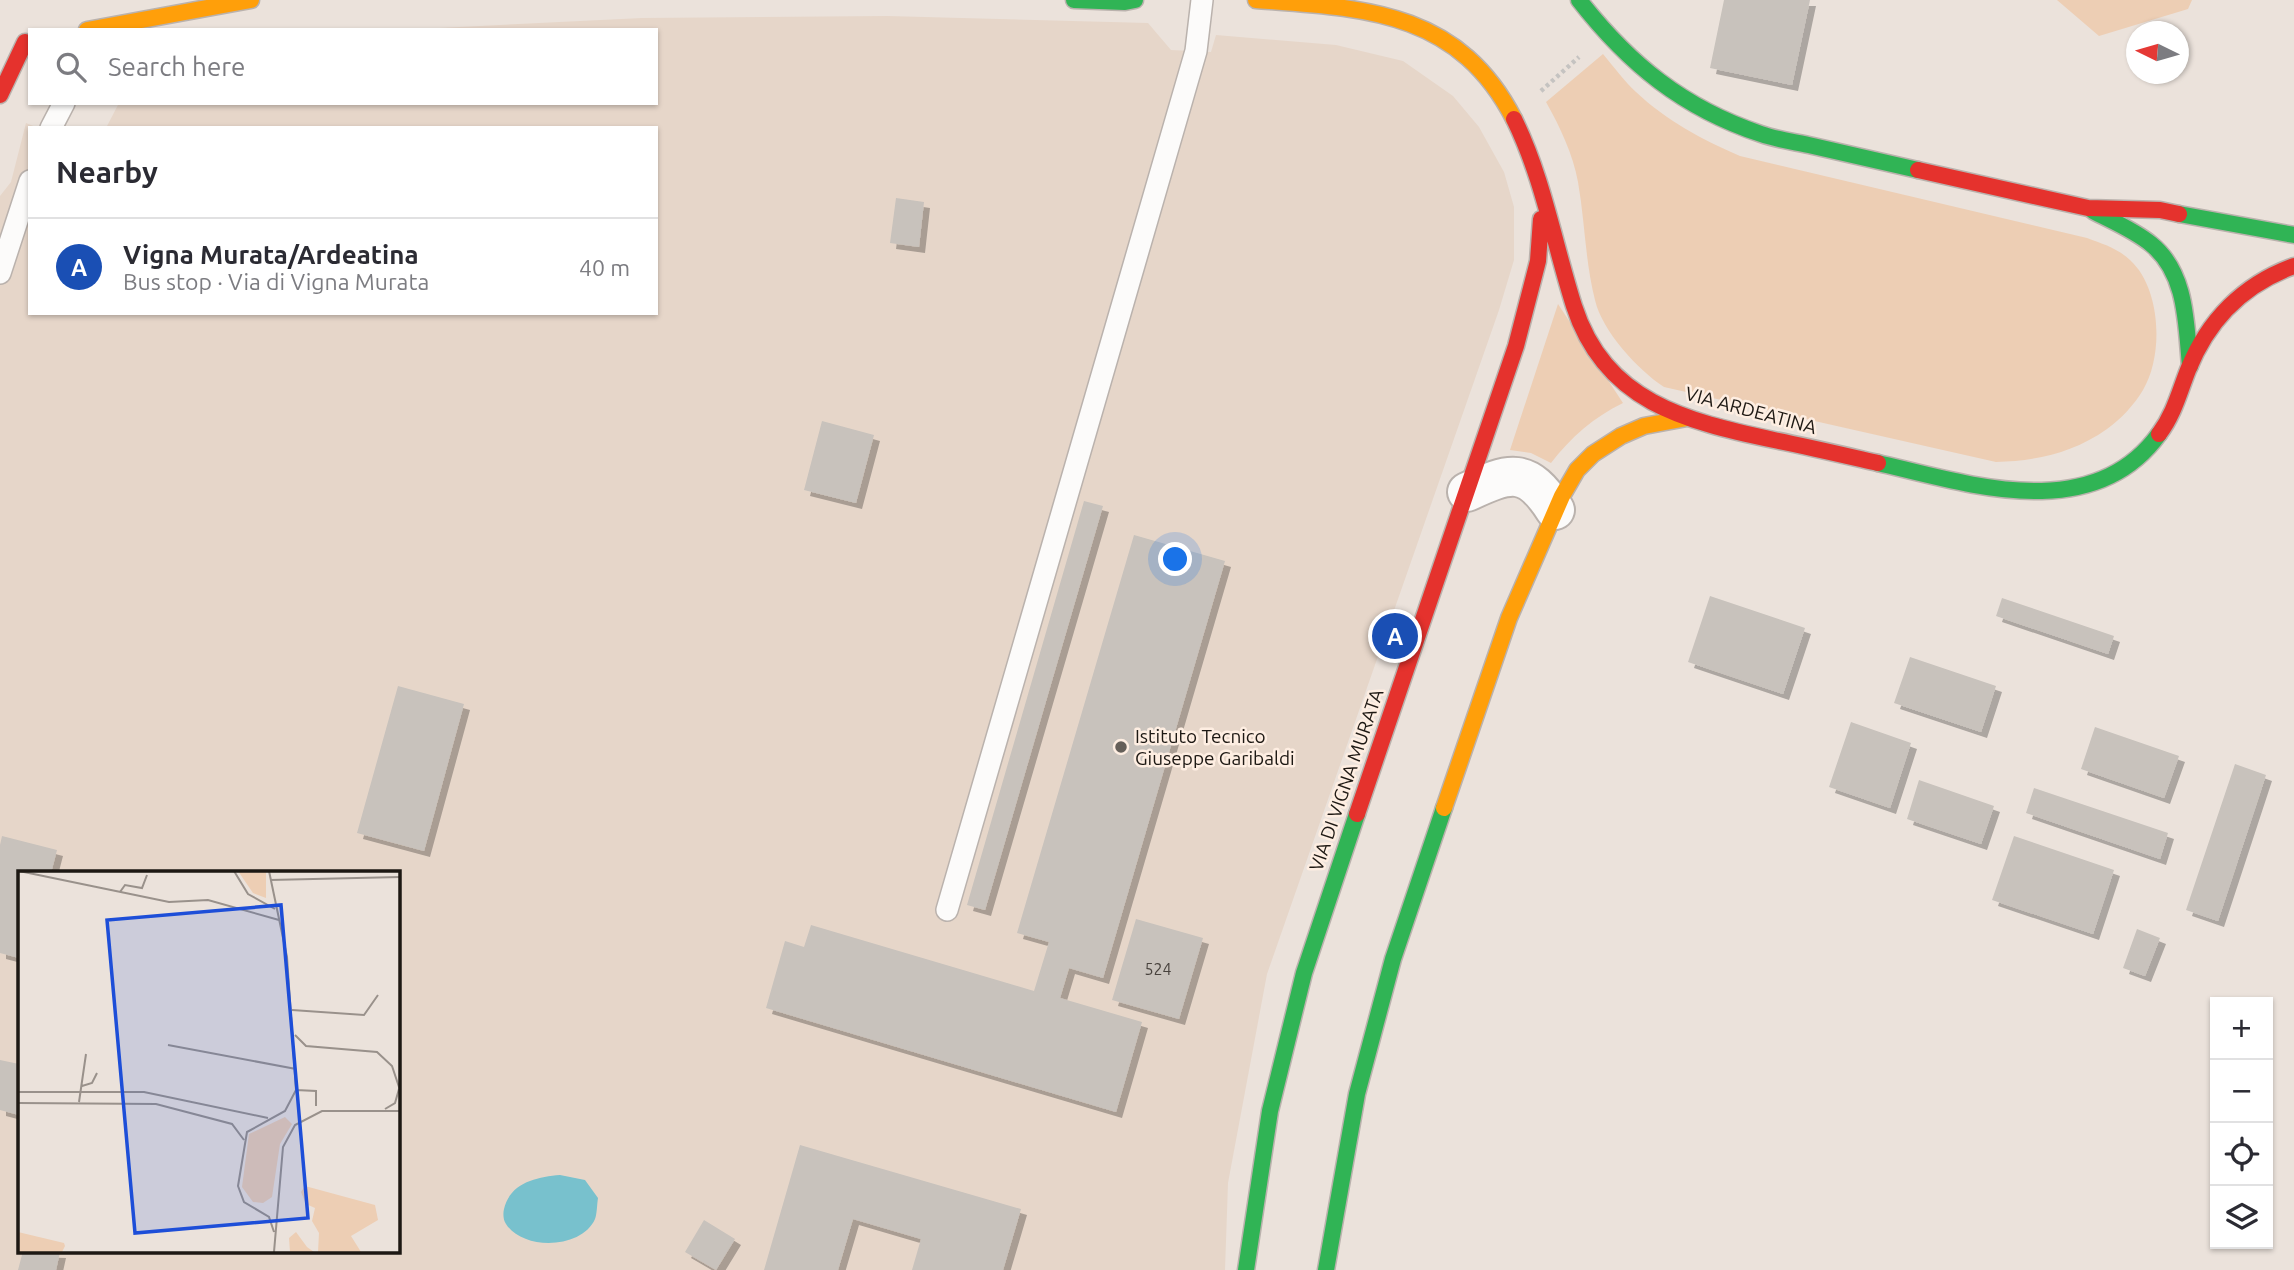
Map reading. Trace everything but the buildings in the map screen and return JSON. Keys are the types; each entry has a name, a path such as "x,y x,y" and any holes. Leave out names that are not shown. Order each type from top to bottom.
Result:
{"main road":[{"path":"109,27 251,0"},
{"path":"1074,0 1135,0"},
{"name":"VIA ARDEATINA","path":"1256,0 1355,4 1424,29 1468,57 1513,115 1529,150 1578,318 1593,350 1601,363 1627,387 1687,418 1986,488 2018,493 2054,492 2102,479 2123,470 2139,458 2168,423 2190,366 2211,327 2232,302 2259,281 2294,265"},
{"name":"VIA ARDEATINA","path":"1579,0 1606,34 1650,77 1687,103 1764,135 2088,208 2160,210 2294,235"},
{"path":"0,95 13,71 23,42"},
{"name":"VIA DI VIGNA MURATA","path":"1246,1270 1270,1111 1304,973 1516,346 1534,284 1541,237 1541,189"},
{"name":"VIA ARDEATINA","path":"2088,208 2147,241 2171,266 2183,300 2190,366"},
{"path":"1326,1270 1357,1094 1393,959 1509,618 1563,496 1593,454 1621,436 1644,426 1687,418"}],"street":[{"path":"1467,492 1506,476 1534,482 1563,496"}],"lane":[{"path":"947,911 1196,51 1202,0"},
{"path":"52,126 63,105"},
{"path":"0,273 28,187"}],"path":[{"path":"1513,115 1606,34"}],"shaded area":[{"path":"2057,0 2192,0 2188,9 2148,21 2126,21 2126,28 2099,36"},
{"path":"887,16 1148,23 1171,50 1211,52 1216,35 1336,45 1403,61 1453,96 1479,127 1504,172 1514,207 1514,260 1499,310 1267,974 1228,1183 1225,1270 0,1270 0,196 11,182 26,123 33,126 28,126 28,315 658,315 658,126 107,126 118,105 658,105 658,28 440,28 642,18"},
{"path":"1603,54 1632,88 1672,121 1740,156 2087,238 2120,252 2140,272 2148,287 2156,322 2154,359 2150,376 2140,395 2112,425 2081,444 2040,457 1996,462 1664,387 1643,371 1622,349 1599,312 1589,271 1576,172 1565,141 1546,102"},
{"path":"1558,304 1623,403 1584,428 1551,463 1531,453 1510,450"}],"water":[{"path":"560,1175 585,1180 598,1198 595,1219 588,1229 566,1241 552,1243 525,1239 514,1233 504,1221 504,1209 512,1193 533,1180"}],"traffic: fast":[{"path":"1074,0 1135,0"},
{"path":"1579,0 1638,64 1682,97 1707,111 1767,136 1918,170"},
{"path":"2093,211 2151,244 2172,269 2182,300 2190,366"},
{"path":"2179,214 2294,235"},
{"path":"1878,463 1989,487 2028,491 2065,489 2100,480 2132,463 2159,434"},
{"path":"1326,1270 1357,1094 1393,959 1444,808"},
{"path":"1246,1270 1270,1111 1304,973 1357,814"}],"traffic: slow":[{"path":"98,28 251,0"},
{"path":"1256,0 1370,12 1404,22 1436,36 1465,56 1491,83 1514,119"},
{"path":"1444,808 1509,618 1562,496 1577,470 1593,454 1621,436 1644,426 1687,418"}],"traffic: jam":[{"path":"0,95 25,42"},
{"path":"1514,119 1533,164 1574,306 1588,339 1606,365 1627,386 1652,402 1710,425 1878,463"},
{"path":"1918,170 2088,208 2160,210 2179,214"},
{"path":"1357,814 1516,346 1538,261 1541,219"},
{"path":"2159,434 2172,411 2196,352 2217,320 2259,283 2294,266"}],"place":[{"name":"Vigna Murata/Ardeatina","path":"1395,636"},
{"name":"Istituto Tecnico Giuseppe Garibaldi","path":"1121,747"}]}
